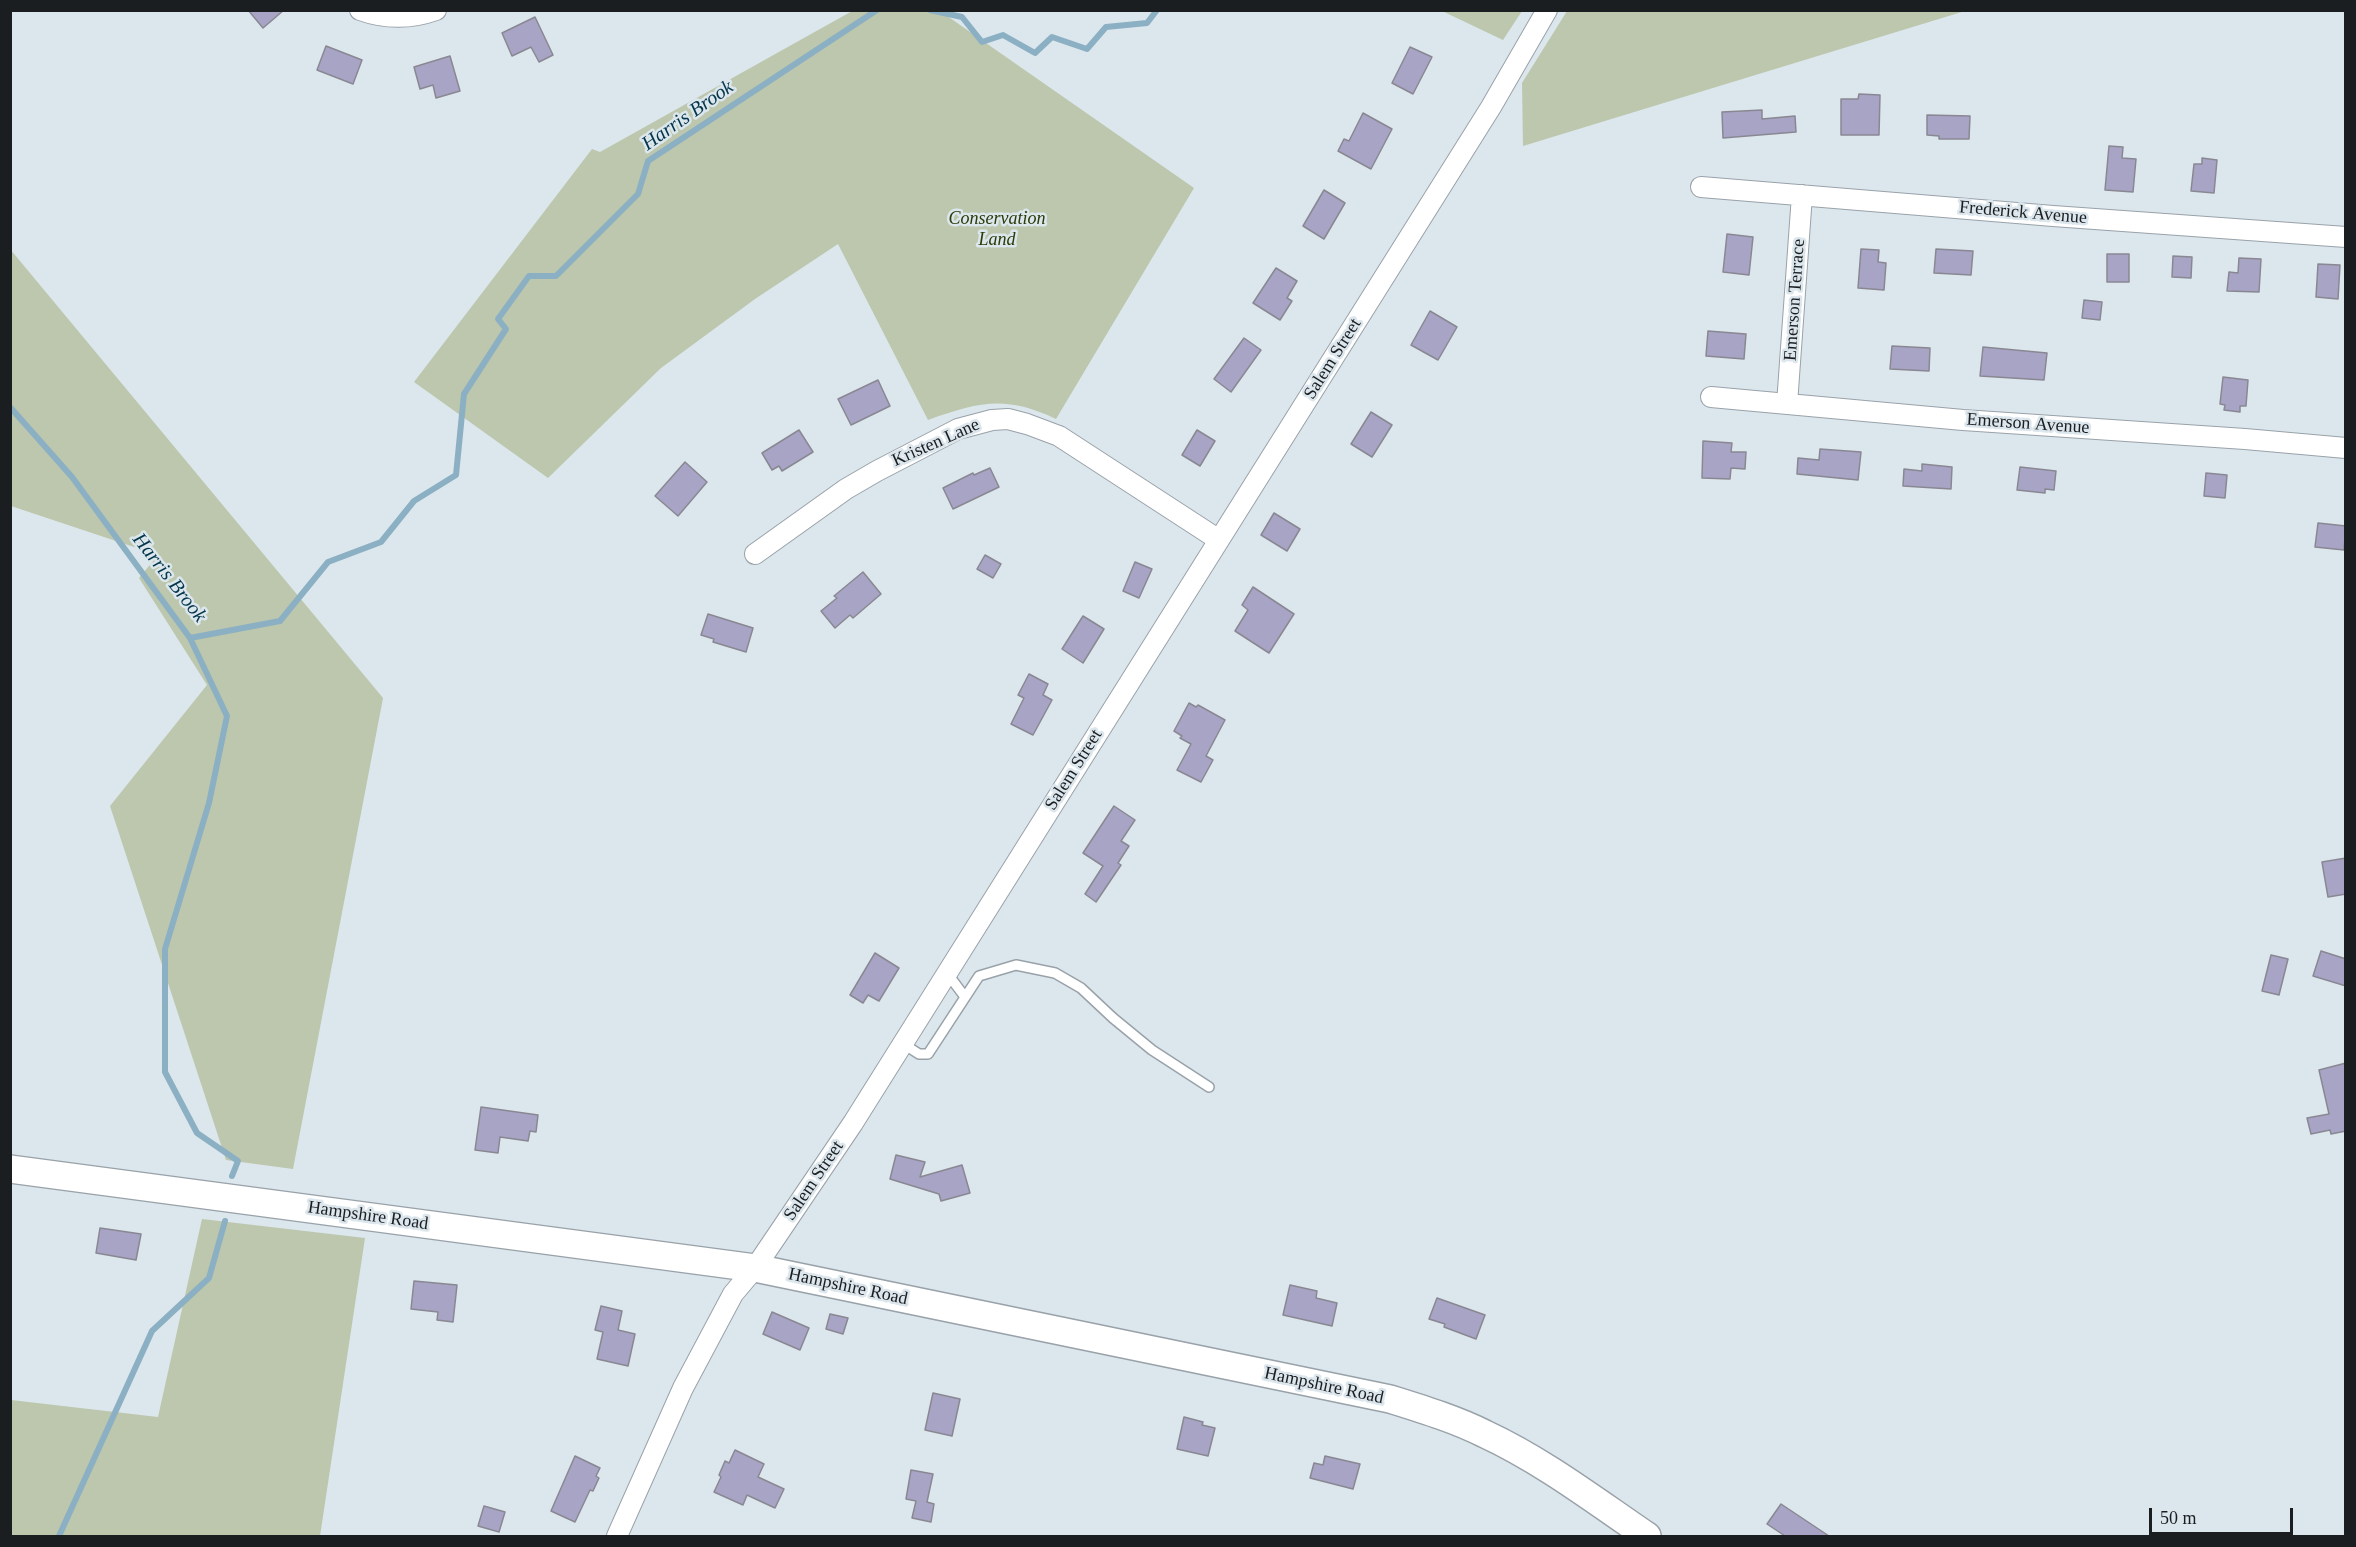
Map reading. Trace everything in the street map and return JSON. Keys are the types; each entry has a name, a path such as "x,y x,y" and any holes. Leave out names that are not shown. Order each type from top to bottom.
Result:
{"street":[{"path":"360,10 395,17 415,16 436,10"},
{"name":"Salem Street","path":"617,1536 683,1388 733,1294 755,1268 853,1123 1491,106 1547,10"},
{"name":"Frederick Avenue","path":"1701,187 2346,237"},
{"name":"Emerson Terrace","path":"1787,404 1802,195"},
{"name":"Emerson Avenue","path":"1711,398 2346,448"},
{"name":"Kristen Lane","path":"754,554 846,489 877,471 958,429 992,420 1008,420 1027,424 1059,436 1219,540"},
{"name":"Hampshire Road","path":"10,1169 755,1268 1390,1399 1438,1414 1484,1433 1532,1458 1647,1536"}],"lane":[{"path":"902,1043 920,1054 928,1054 980,976 1016,965 1055,972 1081,988 1152,1050 1209,1087"},
{"path":"947,972 965,997"}],"green space":[{"name":"Conservation Land","path":"854,10 940,11 1194,188 1056,419 1022,406 992,404 977,405 928,420 838,244 755,299 661,368 548,478 414,382 592,149 600,152"},
{"path":"1442,11 1522,11 1503,40"},
{"path":"1567,11 1965,11 1523,146 1522,83"},
{"path":"10,249 383,698 293,1169 226,1160 110,806 207,685 139,578 158,555 11,506"},
{"path":"202,1219 365,1238 320,1536 11,1536 11,1400 158,1417"}],"building":[{"path":"248,10 284,10 263,28"},
{"path":"535,17 553,55 539,62 531,47 512,56 502,33"},
{"path":"326,46 362,60 353,84 317,70"},
{"path":"1410,47 1432,57 1413,94 1392,83"},
{"path":"450,56 460,91 436,98 433,85 420,89 414,67"},
{"path":"1859,94 1880,95 1879,135 1841,135 1841,99 1858,99"},
{"path":"1762,110 1762,119 1795,116 1796,132 1723,138 1722,112"},
{"path":"1363,113 1392,129 1371,169 1338,151 1344,139 1349,141"},
{"path":"1927,115 1970,116 1969,139 1939,139 1939,136 1927,135"},
{"path":"2109,146 2123,147 2122,158 2136,159 2133,192 2105,190"},
{"path":"2202,158 2217,160 2214,193 2191,191 2194,164 2202,164"},
{"path":"1324,190 1345,203 1324,239 1303,226"},
{"path":"1727,234 1753,237 1749,275 1723,272"},
{"path":"1861,249 1879,250 1878,262 1886,263 1884,290 1858,288"},
{"path":"1936,249 1973,251 1971,275 1934,273"},
{"path":"2107,254 2129,254 2129,282 2107,282"},
{"path":"2173,256 2192,257 2191,278 2172,277"},
{"path":"2239,258 2261,259 2259,292 2227,291 2229,272 2238,273"},
{"path":"2318,264 2340,265 2338,299 2316,297"},
{"path":"1276,268 1297,281 1287,298 1292,301 1280,320 1253,303"},
{"path":"2084,300 2102,302 2100,320 2082,318"},
{"path":"1430,311 1457,327 1438,360 1411,345"},
{"path":"1708,331 1746,334 1744,359 1706,356"},
{"path":"1244,338 1261,350 1231,392 1214,379"},
{"path":"1892,346 1930,348 1929,371 1890,369"},
{"path":"1983,347 2047,353 2044,380 1980,376"},
{"path":"2223,377 2248,380 2246,406 2240,406 2240,412 2224,410 2225,405 2220,404"},
{"path":"878,380 890,406 851,425 838,399"},
{"path":"1371,412 1392,425 1372,457 1351,444"},
{"path":"799,430 813,452 782,471 779,466 772,470 762,453"},
{"path":"1197,430 1215,441 1200,466 1182,455"},
{"path":"1703,441 1732,443 1731,452 1746,452 1745,469 1731,468 1730,479 1702,478"},
{"path":"1820,449 1861,452 1858,480 1797,474 1798,458 1819,460"},
{"path":"685,462 707,482 678,516 655,496"},
{"path":"1922,464 1952,467 1951,489 1903,486 1904,469 1922,471"},
{"path":"2020,467 2056,471 2054,490 2045,489 2045,493 2017,490"},
{"path":"990,468 999,487 953,509 943,488 973,473 974,475"},
{"path":"2206,473 2227,475 2225,498 2204,496"},
{"path":"1274,513 1300,529 1287,551 1261,535"},
{"path":"2318,523 2346,526 2344,550 2315,547"},
{"path":"985,555 1001,564 993,578 977,569"},
{"path":"1135,562 1152,569 1139,598 1123,591"},
{"path":"863,572 881,594 853,618 850,615 835,628 821,611 837,598 834,596"},
{"path":"1253,587 1294,614 1269,653 1235,631 1248,610 1242,605"},
{"path":"708,614 753,628 746,652 713,642 714,639 701,635"},
{"path":"1083,616 1104,629 1083,663 1062,649"},
{"path":"1029,674 1048,684 1043,695 1052,700 1033,735 1011,724 1024,698 1018,695"},
{"path":"1189,703 1196,707 1198,705 1225,720 1206,756 1213,760 1201,782 1177,770 1191,744 1180,738 1182,736 1174,731"},
{"path":"1114,806 1135,820 1121,841 1129,846 1118,863 1121,865 1096,902 1085,894 1103,866 1083,853"},
{"path":"2346,858 2346,894 2328,897 2322,862"},
{"path":"2321,951 2346,959 2346,986 2313,976"},
{"path":"875,953 899,968 879,1001 868,995 863,1003 850,995"},
{"path":"2271,955 2288,959 2279,995 2262,991"},
{"path":"2346,1063 2346,1131 2331,1134 2330,1130 2311,1134 2307,1118 2329,1114 2319,1070"},
{"path":"481,1107 538,1115 536,1132 530,1131 528,1141 500,1137 498,1153 475,1150"},
{"path":"896,1155 925,1162 920,1177 962,1165 970,1193 941,1201 939,1194 890,1179"},
{"path":"100,1228 141,1234 136,1260 96,1253"},
{"path":"414,1281 457,1285 453,1322 437,1320 438,1312 411,1309"},
{"path":"1290,1285 1317,1291 1316,1298 1337,1303 1332,1326 1283,1315"},
{"path":"1437,1298 1485,1315 1476,1339 1429,1319"},
{"path":"601,1306 622,1311 618,1330 635,1334 628,1366 597,1359 603,1332 595,1330"},
{"path":"772,1312 809,1328 800,1350 763,1334"},
{"path":"830,1314 848,1318 843,1334 826,1329"},
{"path":"933,1393 960,1399 952,1436 925,1430"},
{"path":"1184,1417 1215,1428 1208,1456 1177,1449"},
{"path":"735,1450 764,1464 758,1477 784,1489 775,1508 747,1495 743,1505 714,1492 725,1461 729,1463"},
{"path":"575,1456 600,1468 596,1476 599,1478 593,1491 590,1490 575,1522 551,1511"},
{"path":"1325,1456 1360,1464 1353,1489 1310,1478 1314,1463 1323,1465"},
{"path":"911,1470 933,1474 927,1502 934,1504 931,1522 912,1518 916,1501 906,1499"},
{"path":"1781,1504 1829,1536 1785,1536 1767,1524"},
{"path":"484,1506 505,1512 499,1532 478,1526"}],"waterway":[{"name":"Harris Brook","path":"10,407 72,477 190,638 280,621 328,562 381,542 414,501 456,475 464,394 506,329 498,319 529,276 556,276 638,194 648,161 877,10"},
{"name":"Harris Brook","path":"930,10 962,17 982,42 1003,35 1035,53 1052,37 1087,49 1106,27 1147,23 1157,10"},
{"path":"190,638 227,716 209,803 165,949 165,1072 197,1133 238,1161 232,1176"},
{"path":"59,1536 152,1331 209,1278 225,1221"}]}
